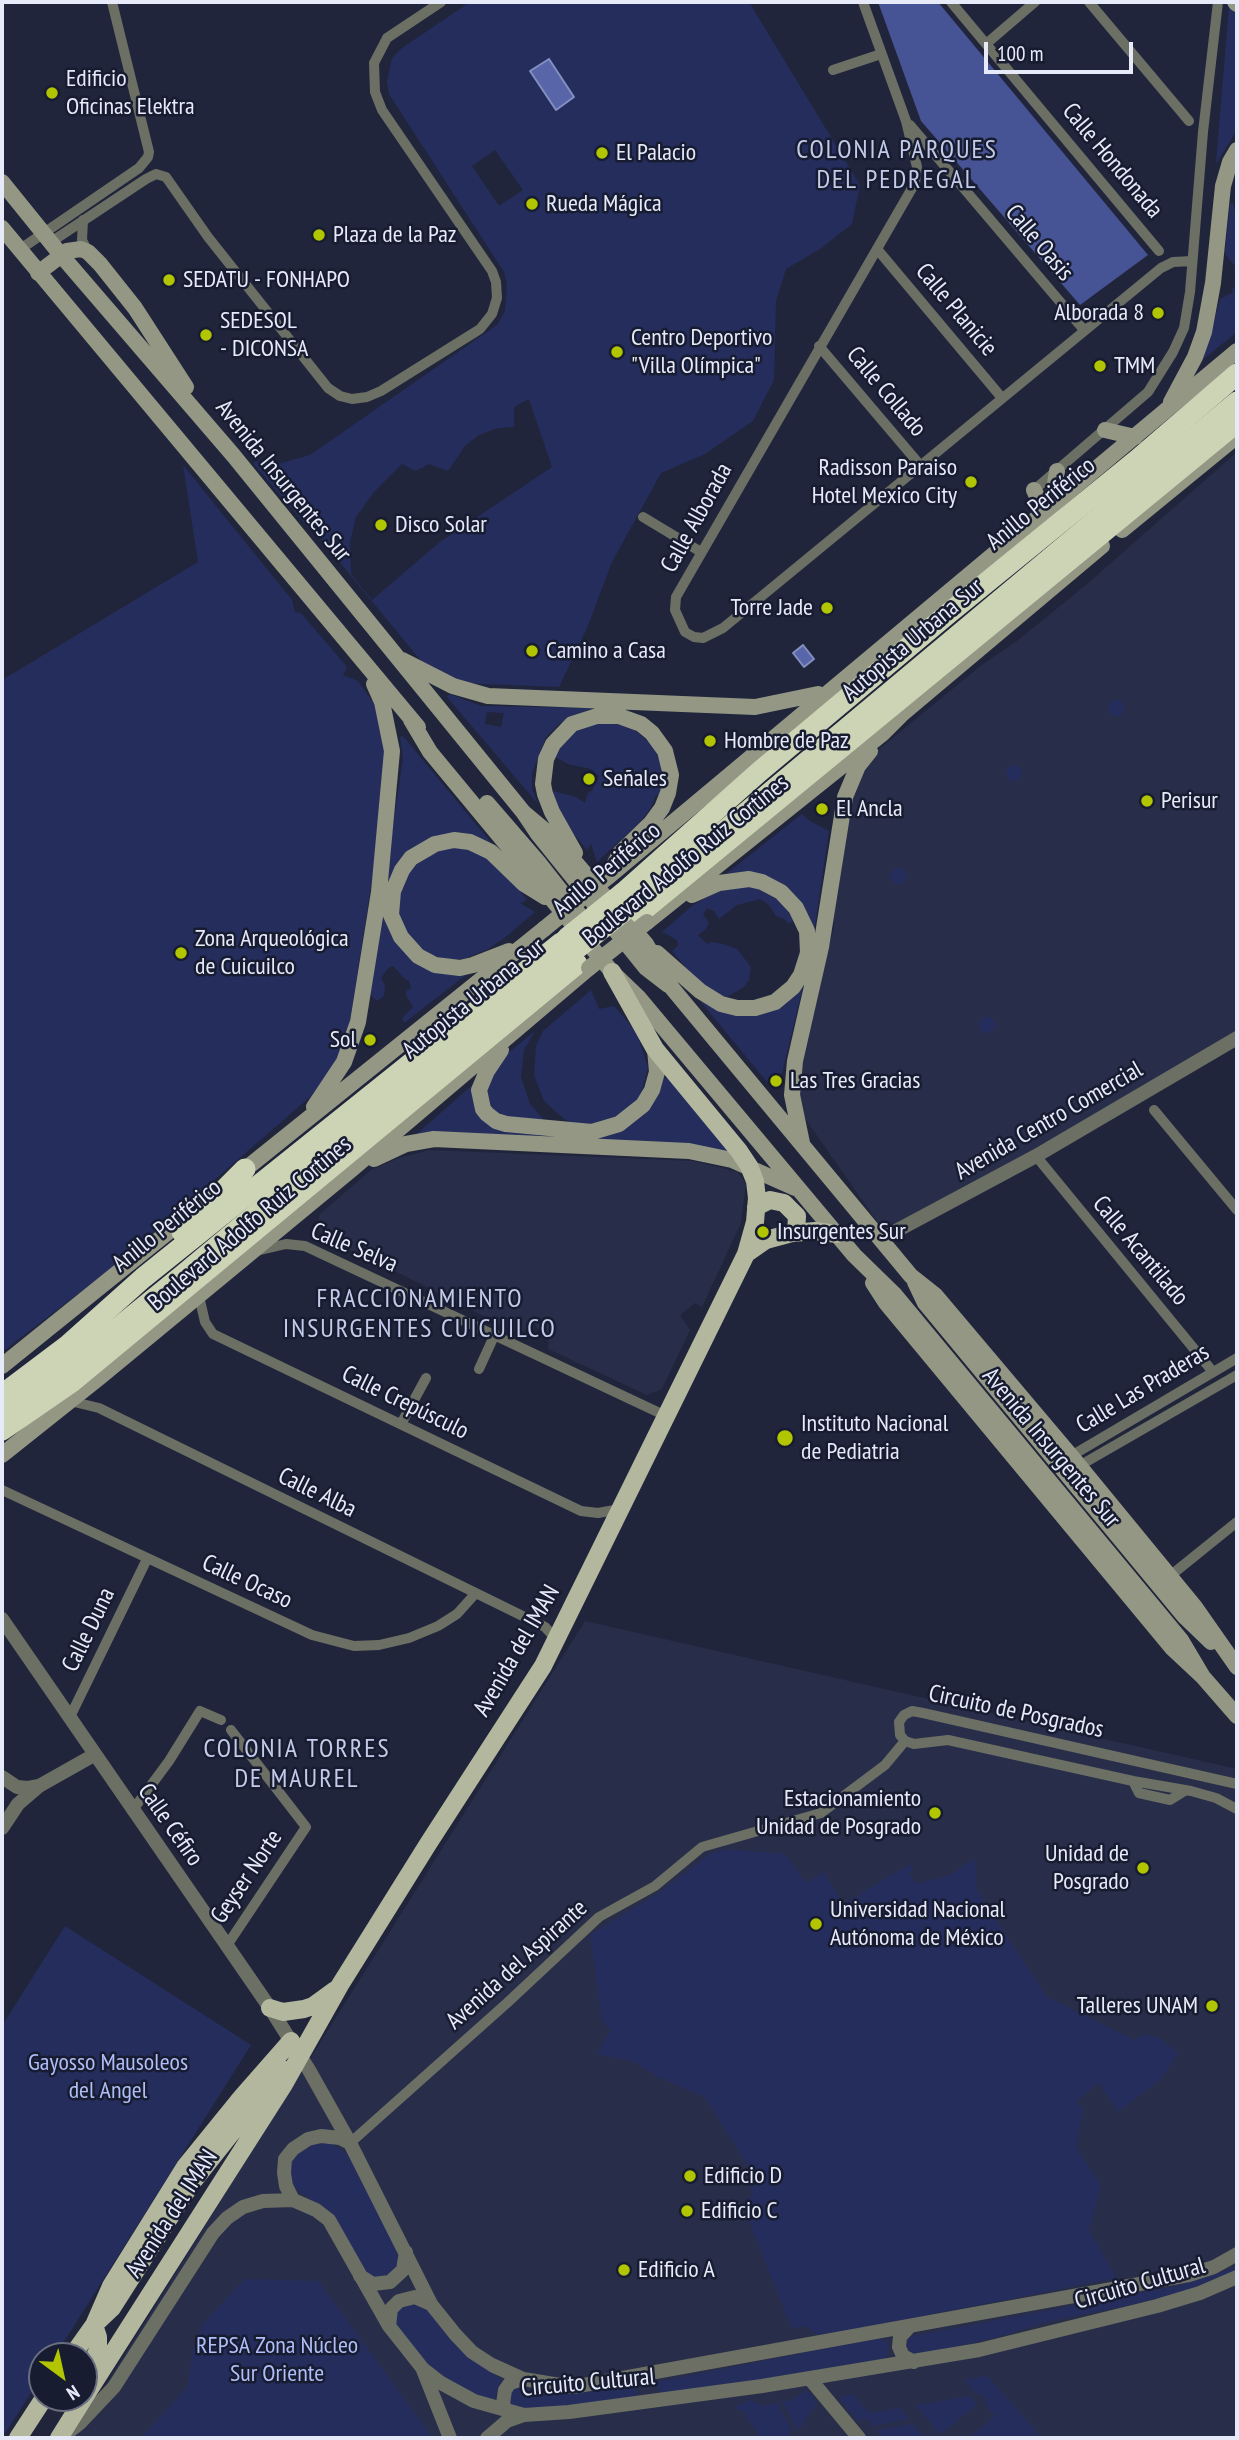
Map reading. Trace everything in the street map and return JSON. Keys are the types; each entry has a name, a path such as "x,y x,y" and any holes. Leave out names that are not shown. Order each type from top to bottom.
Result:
{"highway":[{"name":"Anillo Periférico","path":"2,1395 68,1345 143,1278 623,892 897,656 1137,460 1237,374"},
{"name":"Autopista Urbana Sur","path":"2,1406 709,832 1237,391"},
{"name":"Autopista Urbana Sur","path":"2,1419 183,1275 511,1001 728,828 1237,402"},
{"path":"1097,550 1237,422"},
{"path":"2,1430 73,1381 583,966 645,919 758,817 1237,422"},
{"path":"897,656 904,645 948,604 965,580"},
{"path":"758,817 853,746 901,715"},
{"path":"68,1345 245,1169"}],"main road":[{"path":"1164,413 1185,376 1204,332 1213,283 1223,186 1230,162 1237,150"},
{"name":"Avenida Insurgentes Sur","path":"2,182 61,255 208,425 524,813 646,968 672,988"},
{"name":"Avenida Insurgentes Sur","path":"2,228 365,666 538,862 620,967 638,997"},
{"path":"38,273 61,255 74,249 88,252 141,317 208,425"},
{"name":"Boulevard Adolfo Ruiz Cortines","path":"2,1366 609,876 1237,351"},
{"path":"1105,430 1135,437"},
{"name":"Boulevard Adolfo Ruiz Cortines","path":"645,919 882,734 1097,550 1237,436"},
{"path":"1048,511 1057,471"},
{"path":"1034,490 1048,511"},
{"path":"393,654 453,687 488,696 755,707 803,699 828,691"},
{"path":"304,1122 344,1062 358,1022 379,892 392,751 382,702 365,666"},
{"path":"581,868 545,794 542,784 546,759 558,737 572,724 606,715 627,718 646,728 662,745 671,766 670,784 658,814 620,853 609,876"},
{"name":"Avenida Insurgentes Sur","path":"411,720 430,752 612,972 638,997 837,1234 886,1303 1172,1648 1203,1677 1237,1716"},
{"path":"803,1145 792,1096 795,1061 821,947 840,819 845,797 858,766 882,734"},
{"name":"Avenida Insurgentes Sur","path":"524,813 555,839 646,944 672,988 911,1276 935,1296 1075,1461 1195,1607 1234,1664"},
{"path":"530,940 473,965 453,968 435,965 412,950 397,930 391,915 391,899 396,882 406,864 419,852 444,841 463,841 477,844 491,852 524,884 556,905"},
{"path":"645,919 666,915 695,892 711,885 757,880 780,892 796,908 807,931 808,953 801,975 781,997 768,1004 737,1008 721,1004 700,991 646,944"},
{"name":"Boulevard Adolfo Ruiz Cortines","path":"2,1455 352,1169 517,1028 583,966"},
{"name":"Avenida del IMAN","path":"82,2342 94,2325 113,2308 191,2184 276,2077 341,1985 555,1631 620,1509 746,1254 755,1222 756,1207 755,1181 749,1166 655,1049 612,972"},
{"path":"517,1028 492,1063 480,1090 483,1109 496,1121 506,1124 592,1132 620,1124 638,1111 652,1090 658,1063 655,1049"},
{"path":"352,1169 406,1144 434,1139 690,1151 749,1166 799,1189"},
{"path":"756,1207 770,1200 784,1203 797,1216 796,1233"},
{"path":"746,1254 766,1240 796,1233 815,1231 837,1234"},
{"name":"Avenida Insurgentes Sur","path":"911,1276 925,1303 1175,1606 1234,1664"},
{"path":"270,2008 283,2012 304,2010 341,1985"},
{"name":"Avenida del IMAN","path":"98,2375 296,2049"},
{"path":"94,2325 98,2342"},
{"path":"18,2438 35,2412"},
{"path":"47,2438 63,2412"},
{"name":"Avenida del IMAN","path":"59,2438 75,2412"}],"street":[{"path":"46,237 139,168 148,157 149,152 112,2"},
{"path":"19,250 83,220 146,178 156,174 166,177 208,237 328,388 340,396 352,399 381,391 480,329 492,314 497,298 492,271 382,110 375,92 374,63 387,38 441,2"},
{"name":"Calle Alborada","path":"863,2 906,121 917,167 915,183 676,597 675,610 685,632 703,638 723,628 1161,268 1173,262 1192,261"},
{"name":"Calle Hondonada","path":"951,2 1160,251"},
{"path":"986,44 1035,2"},
{"path":"1089,2 1189,121"},
{"path":"1034,490 1148,392 1173,352 1184,328 1218,2"},
{"path":"834,70 881,54"},
{"name":"Calle Oasis","path":"906,121 1084,330"},
{"path":"83,220 82,240 88,252"},
{"name":"Calle Planicie","path":"877,249 1002,398"},
{"name":"Calle Collado","path":"819,346 920,465"},
{"path":"643,517 701,552"},
{"name":"Avenida Centro Comercial","path":"881,1239 1036,1156 1237,1038"},
{"path":"1154,1110 1237,1210"},
{"name":"Calle Acantilado","path":"1036,1156 1213,1372"},
{"name":"Calle Selva","path":"250,1253 286,1244 304,1246 666,1416"},
{"name":"Calle Crepúsculo","path":"199,1296 205,1322 213,1334 581,1511 598,1513 620,1509"},
{"path":"479,1369 495,1334"},
{"name":"Calle Las Praderas","path":"1075,1461 1237,1358"},
{"path":"1224,1366 1236,1377"},
{"name":"Calle Las Praderas","path":"1075,1461 1236,1377"},
{"path":"401,1424 426,1378"},
{"name":"Calle Alba","path":"69,1402 99,1408 555,1631"},
{"name":"Calle Ocaso","path":"2,1490 312,1635 354,1646 410,1638 438,1626 457,1614 475,1594"},
{"path":"1170,1576 1237,1522"},
{"name":"Calle Duna","path":"69,1719 147,1559"},
{"name":"Calle Céfiro","path":"2,1619 296,2049"},
{"path":"132,1811 169,1761 200,1711 221,1720"},
{"name":"Circuito de Posgrados","path":"1237,1784 912,1711 899,1721 900,1735 905,1741 914,1744 948,1740 1199,1793 1237,1809"},
{"path":"976,1746 985,1737 980,1725"},
{"name":"Geyser Norte","path":"226,1947 306,1827 231,1730"},
{"path":"1007,1753 1003,1741 1011,1732"},
{"name":"Avenida del Aspirante","path":"350,2143 599,1917 655,1886 702,1847 821,1813 885,1765 905,1741"},
{"path":"2,1828 18,1804 39,1786 94,1755"},
{"path":"1166,1787 1174,1777 1168,1767"},
{"path":"2,1777 17,1787 39,1786"},
{"path":"1199,1793 1195,1787 1196,1780 1209,1777"},
{"path":"1133,1781 1139,1793 1170,1800 1186,1790"},
{"name":"Circuito Cultural","path":"296,2049 350,2143 431,2304 472,2352 492,2365 523,2379 573,2387 630,2378 1189,2275 1214,2267 1237,2254"},
{"path":"59,2438 80,2423 114,2387 202,2247 227,2218 243,2207 263,2201 293,2200 286,2186 284,2173 285,2159 293,2149 308,2139 321,2136 340,2138 350,2143"},
{"name":"Circuito Cultural","path":"293,2200 316,2210 329,2220 389,2326 423,2369 474,2402 524,2415 565,2413 810,2379 979,2350 1200,2293 1237,2277"},
{"path":"359,2275 373,2284 390,2282 403,2270 406,2252"},
{"path":"389,2326 391,2309 399,2301 415,2297 431,2304"},
{"path":"915,2325 906,2329 898,2342 902,2356 915,2362"},
{"path":"878,2331 886,2336 892,2349 890,2359 883,2367"},
{"path":"423,2369 450,2438"},
{"path":"664,2371 657,2376 654,2388 660,2397 667,2399"},
{"path":"630,2378 639,2383 642,2389 641,2397 635,2403"},
{"path":"507,2412 503,2403 505,2390 510,2383 523,2379"},
{"path":"810,2379 859,2438"},
{"path":"487,2438 507,2421 524,2415"}],"shaded area":[{"path":"878,2 938,2 1148,255 1080,305 921,121"},
{"path":"549,59 574,97 556,110 530,71"},
{"path":"1237,452 1237,1034 1094,1117 883,1230 802,1114 796,1080 834,928 833,910 842,868 839,854 843,830 852,813 852,794 873,754 1087,584"},
{"path":"803,645 814,659 804,667 793,653"},
{"path":"430,1150 693,1161 738,1172 746,1184 741,1223 702,1307 695,1303 680,1315 690,1330 662,1389 647,1395 548,1349 549,1343 534,1323 519,1334 379,1263 366,1248 359,1254 322,1237 317,1224 320,1214 371,1170 399,1158"},
{"name":"Universidad Nacional Autónoma de México","path":"585,1621 1237,1769 1237,2438 72,2438 88,2412 98,2412 98,2397"}],"green space":[{"name":"Centro Deportivo \"Villa Olímpica\"","path":"470,2 749,2 860,185 852,224 820,249 786,269 776,301 774,380 753,421 705,454 661,473 612,562 587,628 559,687 459,683 422,662 314,531 311,531 253,463 259,461 278,464 310,455 497,325 505,311 507,284 504,272 389,94 387,82 392,58 402,48","holes":["495,150 523,190 499,206 472,166","529,399 552,467 440,542 372,600 351,574 350,542 356,517 374,492 402,464 415,471 429,464 448,471 465,446 479,435 498,428 514,427 514,407"]},
{"path":"1229,6 1237,16 1237,130 1216,164"},
{"path":"1230,203 1233,203 1237,220 1236,272 1235,266 1225,254"},
{"path":"1233,286 1237,293 1237,332 1200,362 1220,299 1232,293"},
{"name":"Zona Arqueológica de Cuicuilco","path":"183,465 292,600 295,612 301,613 347,667 343,675 358,681 382,721 386,743 373,873 348,1033 338,1061 310,1097 122,1260 2,1352 2,680 198,562"},
{"path":"450,694 481,706 595,708 560,723 546,737 532,773 532,789 538,804 447,697","holes":["487,712 504,713 501,727 485,724"]},
{"path":"1116,700 1122,702 1122,714 1116,716 1110,714 1108,708 1110,702"},
{"path":"594,722 613,722 635,730 653,746 661,765 662,781 660,796 656,795 640,822 597,862 591,844 587,850 566,825 546,789 576,797 585,803 599,776 591,769 568,764 552,755 572,731"},
{"path":"403,736 498,851 456,834 443,834 431,838 397,864 391,874 387,887 398,943 471,971 404,1023 402,1018 413,1007 406,995 411,988 409,981 393,966 387,969 381,978 385,986 384,996 377,1001 368,993 403,759 400,737"},
{"path":"1014,765 1020,767 1020,779 1014,781 1008,779 1006,773 1008,767"},
{"path":"802,814 829,831 812,945 810,927 746,872 726,874"},
{"path":"451,845 485,852 508,875 527,900 520,903 535,912 488,949 464,959 450,960 430,955 413,943 401,925 398,909 399,894 406,875 418,861"},
{"path":"898,868 904,870 904,882 898,884 892,882 890,876 892,870"},
{"path":"755,887 779,900 794,920 788,924 786,920 776,916 770,906 761,899 737,905 719,919 714,911 707,908 703,915 709,922 706,929 698,935 707,944 712,942 737,949 751,967 749,980 744,987 720,998 700,984 672,951 678,946 677,940 662,932 693,905 725,889"},
{"path":"808,966 782,1073 767,1082 701,1002 703,1000 757,1013"},
{"path":"591,990 599,1009 614,1006 628,1022 638,1036 648,1067 640,1098 632,1109 599,1126 577,1124 564,1119 544,1101 534,1075 536,1046 543,1031"},
{"path":"987,1017 993,1019 993,1031 987,1033 981,1031 979,1025 981,1019"},
{"path":"535,1031 524,1050 521,1077 530,1104 546,1122 507,1117 497,1113 488,1103 486,1091 490,1078 503,1057"},
{"path":"669,1078 731,1155 412,1138 477,1081 488,1120 620,1130 644,1115 656,1097 659,1082"},
{"path":"727,1849 785,1854 806,1883 824,1872 843,1904 910,1864 913,1870 909,1873 916,1884 949,1875 975,1859 977,1891 1047,1997 1134,2040 1145,2034 1159,2038 1178,2053 1161,2079 1118,2112 1099,2082 1076,2101 1083,2110 1076,2147 1101,2186 1089,2230 1116,2278 820,2336 806,2326 792,2329 743,2206 753,2195 747,2180 751,2171 710,2105 704,2097 658,2077 632,2061 597,2054 611,2030 602,2021 590,1935 659,1893 710,1854"},
{"name":"Gayosso Mausoleos del Angel","path":"65,1926 251,2045 64,2342 28,2342 28,2398 2,2438 2,2026"},
{"path":"317,2141 329,2143 351,2156 399,2251 398,2271 382,2278 368,2278 334,2216 290,2185 292,2158"},
{"path":"1237,2267 1237,2273 1176,2296 1054,2320 997,2337 913,2356 905,2347 909,2337 1176,2286"},
{"name":"REPSA Zona Núcleo Sur Oriente","path":"245,2279 318,2281 433,2438 141,2438 188,2386 192,2353 202,2325"},
{"path":"407,2303 422,2303 480,2363 502,2380 493,2401 476,2396 430,2368 395,2327 394,2317 398,2308"},
{"path":"880,2338 888,2343 888,2354 879,2363 663,2396 657,2388 657,2382"},
{"path":"987,2376 1042,2438 969,2438 995,2416 984,2402 987,2400 982,2394 977,2395 964,2379"},
{"path":"634,2386 638,2395 634,2401 568,2408 510,2409 508,2396 512,2388 553,2395"},
{"path":"808,2391 817,2403 798,2431 782,2402"},
{"path":"852,2394 869,2413 900,2408 909,2419 873,2426 867,2419 857,2420 839,2398"},
{"path":"970,2396 977,2405 940,2434 916,2405"},
{"path":"751,2400 762,2406 777,2403 791,2428 788,2438 761,2438 742,2410 734,2409"},
{"path":"913,2424 925,2438 884,2438 877,2430"}],"place":[{"name":"Edificio Oficinas Elektra","path":"52,93"},
{"name":"El Palacio","path":"602,153"},
{"name":"Rueda Mágica","path":"532,204"},
{"name":"Plaza de la Paz","path":"319,235"},
{"name":"SEDATU - FONHAPO","path":"169,280"},
{"name":"Alborada 8","path":"1158,313"},
{"name":"SEDESOL - DICONSA","path":"206,335"},
{"name":"Centro Deportivo \"Villa Olímpica\"","path":"617,352"},
{"name":"TMM","path":"1100,366"},
{"name":"Radisson Paraiso Hotel Mexico City","path":"971,482"},
{"name":"Disco Solar","path":"381,525"},
{"name":"Torre Jade","path":"827,608"},
{"name":"Camino a Casa","path":"532,651"},
{"name":"Hombre de Paz","path":"710,741"},
{"name":"Señales","path":"589,779"},
{"name":"Perisur","path":"1147,801"},
{"name":"El Ancla","path":"822,809"},
{"name":"Zona Arqueológica de Cuicuilco","path":"181,953"},
{"name":"Sol","path":"370,1040"},
{"name":"Las Tres Gracias","path":"776,1081"},
{"name":"Insurgentes Sur","path":"763,1232"},
{"name":"Instituto Nacional de Pediatria","path":"785,1438"},
{"name":"Estacionamiento Unidad de Posgrado","path":"935,1813"},
{"name":"Unidad de Posgrado","path":"1143,1868"},
{"name":"Universidad Nacional Autónoma de México","path":"816,1924"},
{"name":"Talleres UNAM","path":"1212,2006"},
{"name":"Edificio D","path":"690,2176"},
{"name":"Edificio C","path":"687,2211"},
{"name":"Edificio A","path":"624,2270"}],"district":[{"name":"COLONIA PARQUES DEL PEDREGAL","path":"897,166"},
{"name":"FRACCIONAMIENTO INSURGENTES CUICUILCO","path":"420,1315"},
{"name":"COLONIA TORRES DE MAUREL","path":"297,1765"}]}
